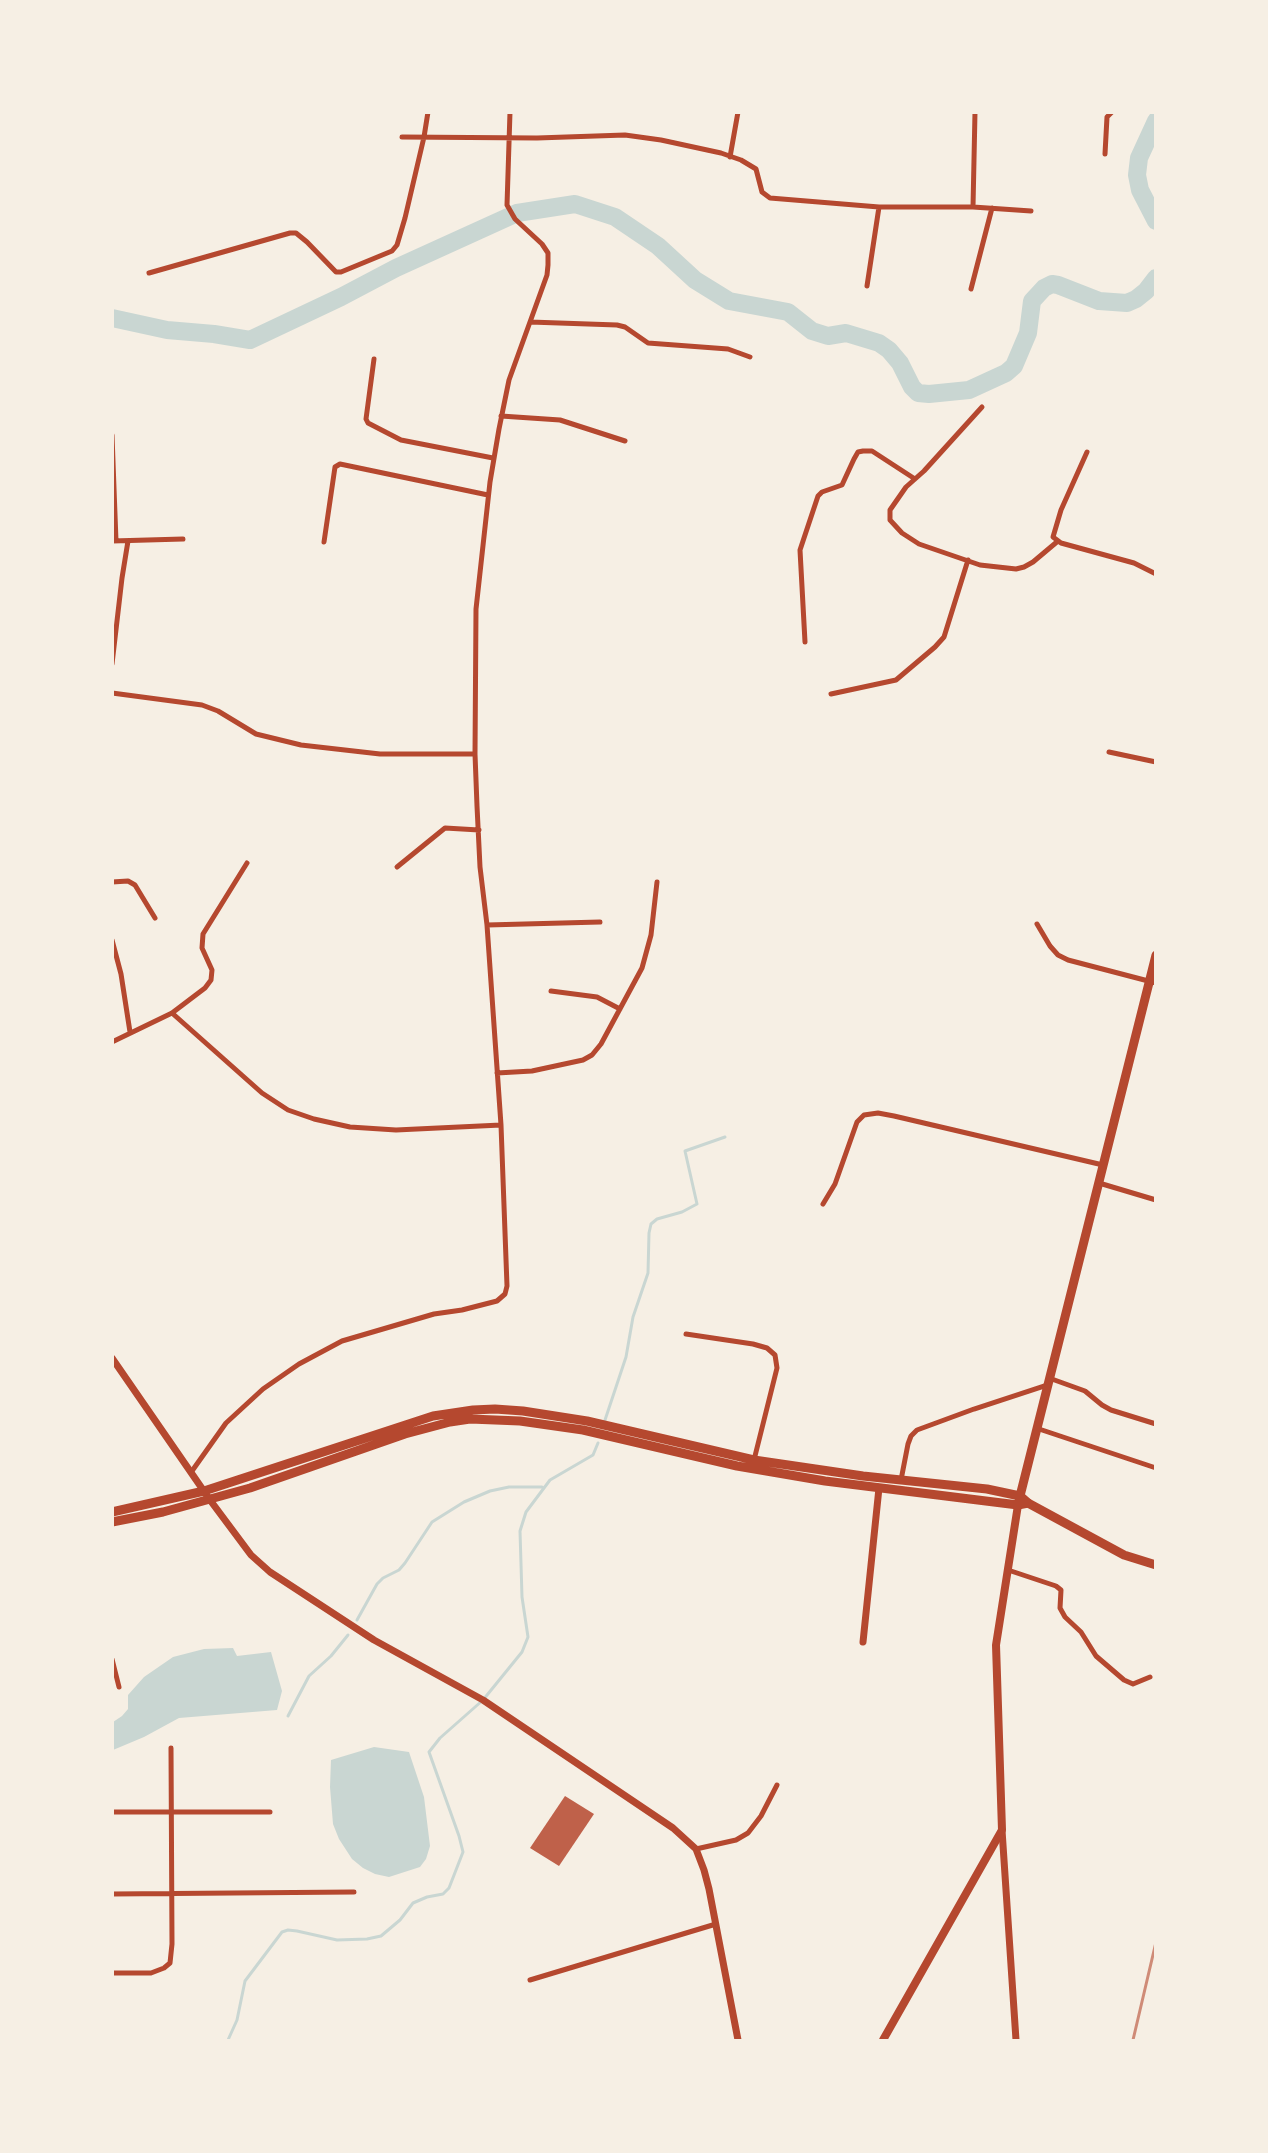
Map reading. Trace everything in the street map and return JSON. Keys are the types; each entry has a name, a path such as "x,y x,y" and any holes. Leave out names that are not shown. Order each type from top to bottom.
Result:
{"main road":[{"path":"883,2040 1002,1830 996,1645 1008,1569 1036,1428 1152,982 1155,955"},
{"path":"112,1512 204,1491 433,1416 473,1410 523,1411 578,1419 754,1460 987,1489 1022,1501 1096,1542 1151,1564"},
{"path":"112,1522 210,1500 296,1473 405,1434 470,1419 550,1424 747,1468 879,1488 1022,1501"}],"street":[{"path":"149,273 290,232 296,233 307,242 334,271 341,272 395,248 405,218 428,112"},
{"path":"192,1471 226,1423 263,1389 299,1364 342,1341 434,1314 485,1305 502,1298 508,1279 501,1125 487,925 480,867 476,754 476,609 488,495 501,416 509,380 546,275 548,253 542,244 515,219 507,205 511,137 510,112"},
{"path":"730,157 738,112"},
{"path":"973,207 975,112"},
{"path":"1105,154 1107,117 1112,112"},
{"path":"402,137 625,135 675,142 730,157 756,169 762,192 770,198 879,207 973,207 1031,211"},
{"path":"867,286 879,207"},
{"path":"971,289 992,208"},
{"path":"530,322 617,325 625,327 648,343 723,348 738,351 750,357"},
{"path":"374,359 366,419 368,423 401,440 493,458"},
{"path":"982,407 895,500 890,510 890,520 902,533 919,543 980,565 1016,569 1029,565 1058,541"},
{"path":"501,416 560,420 625,441"},
{"path":"112,435 114,541 183,539"},
{"path":"806,642 800,550 818,496 822,492 842,485 854,459 862,451 872,451 915,479"},
{"path":"1088,452 1064,503 1053,535 1058,541 1134,563 1154,572 1155,565"},
{"path":"324,542 335,467 338,465 488,495"},
{"path":"112,664 128,541"},
{"path":"831,694 896,680 936,647 944,637 968,560"},
{"path":"112,693 201,705 218,711 256,734 301,745 380,754 476,754"},
{"path":"1109,752 1155,762"},
{"path":"397,867 445,828 479,830"},
{"path":"112,1042 172,1013 205,988 211,980 212,970 202,948 203,934 247,862"},
{"path":"112,882 128,881 135,885 155,918"},
{"path":"497,1073 532,1071 583,1060 592,1055 601,1044 642,968 651,934 657,882"},
{"path":"487,925 600,922"},
{"path":"1037,924 1058,955 1068,960 1152,982"},
{"path":"112,940 121,974 130,1032"},
{"path":"551,991 591,996 620,1009"},
{"path":"172,1013 262,1093 288,1110 314,1119 350,1127 396,1130 501,1125"},
{"path":"823,1204 835,1184 857,1122 864,1115 878,1113 1103,1165"},
{"path":"1099,1183 1155,1200"},
{"path":"686,1334 753,1344 767,1348 775,1355 777,1368 754,1460"},
{"path":"112,1358 210,1500 251,1555 270,1572 374,1640 483,1700 673,1828 696,1849 704,1870 716,1924 738,2040"},
{"path":"901,1480 908,1444 911,1436 917,1430 1048,1382 1085,1391 1111,1410 1155,1424"},
{"path":"1036,1428 1155,1468"},
{"path":"863,1642 879,1488"},
{"path":"1008,1569 1056,1586 1061,1590 1060,1608 1065,1617 1081,1632 1096,1656 1124,1680 1133,1684 1150,1677"},
{"path":"112,1659 119,1687"},
{"path":"112,1973 151,1972 164,1968 170,1963 172,1944 171,1748"},
{"path":"696,1849 736,1840 748,1833 761,1816 777,1785"},
{"path":"112,1812 270,1812"},
{"path":"1002,1830 1016,2040"},
{"path":"112,1894 354,1892"},
{"path":"530,1980 716,1924"}],"shaded area":[{"path":"233,1648 237,1656 271,1652 282,1691 277,1710 179,1718 144,1737 113,1750 113,1722 128,1709 128,1695 144,1677 173,1657 204,1649"},
{"path":"374,1747 409,1752 424,1797 430,1846 426,1859 420,1867 389,1877 375,1874 352,1859 339,1839 333,1824 330,1787 331,1760"}],"building":[{"path":"565,1796 594,1814 559,1866 530,1848"}],"waterway":[{"path":"1156,121 1139,158 1137,175 1140,190 1156,221"},
{"path":"112,318 167,330 250,340 396,268 517,213 575,204 615,217 658,246 695,280 729,301 788,312 812,331 828,336 846,333 879,343 889,350 900,363 912,387 918,393 929,394 969,390 1006,373 1014,366 1028,333 1032,301 1044,288 1052,284 1058,285 1099,301 1127,303 1146,291 1156,278"},
{"path":"605,1420 626,1357 633,1317 648,1273 651,1224 657,1219 682,1212 697,1204 685,1151 725,1137"},
{"path":"228,2040 237,2020 245,1981 282,1932 297,1931 337,1940 381,1936 400,1920 413,1903 443,1894 449,1888 463,1852 429,1752 440,1738 483,1700 522,1652 528,1637 522,1597 520,1531 526,1512 550,1480 593,1455 598,1443"},
{"path":"357,1620 377,1584 383,1578 399,1570 432,1522 464,1502 490,1491 509,1487 542,1487"},
{"path":"288,1716 309,1676 331,1656 348,1635"}],"railway":[{"path":"1133,2040 1156,1942"}]}
